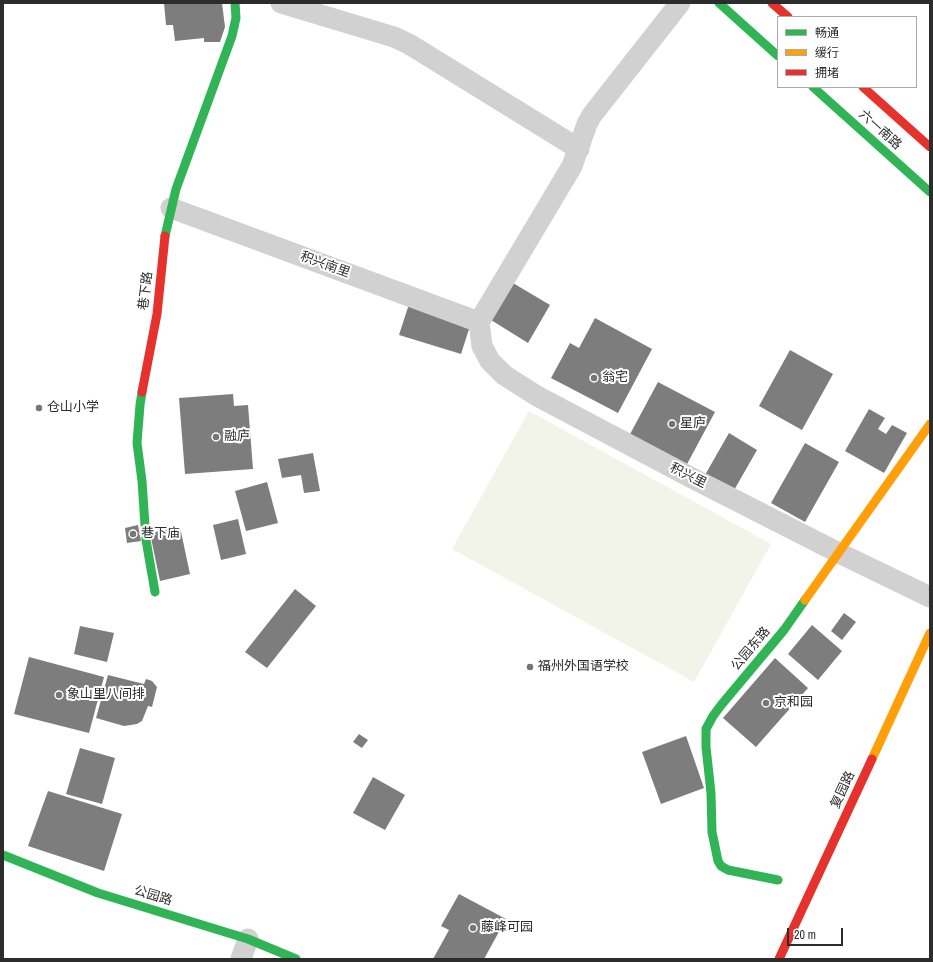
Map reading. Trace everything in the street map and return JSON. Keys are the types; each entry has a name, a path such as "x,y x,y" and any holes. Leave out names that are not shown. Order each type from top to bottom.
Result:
{"street":[{"name":"巷下路","path":"155,592 146,540 137,431 144,382 157,314 166,229 176,189 232,36 236,18 235,3"},
{"path":"281,3 394,37 410,44 579,149"},
{"path":"479,322 572,166 587,124 592,115 680,3"},
{"path":"719,3 777,55"},
{"path":"772,3 787,16"},
{"name":"六一南路","path":"814,88 930,192"},
{"name":"六一南路","path":"864,88 930,147"},
{"name":"积兴南里","path":"171,208 479,322"},
{"name":"积兴里","path":"479,322 482,346 485,353 496,368 504,375 537,396 615,438 839,553 930,597"},
{"name":"公园东路","path":"778,880 728,870 721,866 718,861 712,832 711,793 706,747 706,729 722,704 784,630 930,424"},
{"name":"复园路","path":"779,959 930,633"},
{"name":"公园路","path":"3,855 98,893 248,939 296,959"},
{"path":"240,959 248,939"}],"shaded area":[{"path":"529,411 771,544 694,682 452,549"}],"building":[{"path":"164,3 222,3 225,27 220,42 204,42 204,38 175,41 173,25 166,25"},
{"path":"513,283 550,305 528,343 491,320"},
{"path":"409,304 471,323 461,354 399,335"},
{"path":"595,318 652,349 618,413 551,378 570,343 579,348"},
{"path":"790,350 833,374 802,430 759,406"},
{"name":"星庐","path":"658,382 715,412 686,466 629,436"},
{"name":"融庐","path":"233,394 234,406 248,405 253,469 185,474 179,398"},
{"path":"869,409 885,418 878,429 886,434 892,425 907,433 884,473 845,451"},
{"path":"729,433 757,450 733,492 705,475"},
{"path":"805,443 839,462 805,522 771,503"},
{"path":"313,453 320,491 304,493 301,475 282,478 278,459"},
{"path":"267,482 278,523 246,531 235,491"},
{"path":"238,519 246,554 221,560 213,525"},
{"name":"巷下庙","path":"138,525 141,541 127,543 125,528"},
{"path":"180,527 190,574 160,581 150,533"},
{"path":"295,589 316,606 267,668 245,652"},
{"path":"844,613 856,622 842,640 831,631"},
{"path":"812,625 842,651 818,680 788,654"},
{"path":"80,626 114,633 107,662 74,654"},
{"name":"象山里八间排","path":"29,657 104,677 89,733 14,714"},
{"name":"京和园","path":"775,658 808,688 756,747 723,718"},
{"path":"108,675 144,684 146,679 152,681 157,687 152,707 148,706 142,721 137,724 124,726 96,718"},
{"path":"359,734 368,740 362,748 353,742"},
{"path":"686,736 704,788 661,804 642,752"},
{"path":"80,748 115,758 102,804 66,794"},
{"path":"373,777 405,795 385,830 353,813"},
{"path":"48,791 122,814 104,871 28,846"},
{"name":"藤峰可园","path":"459,894 506,919 484,959 433,959 449,930 441,926"}],"traffic: fast":[{"path":"165,236 176,189 232,36 236,18 235,3"},
{"path":"719,3 777,55"},
{"path":"814,88 930,192"},
{"path":"142,392 137,443 142,481 146,540 155,592"},
{"path":"778,880 728,870 721,866 718,861 712,832 711,793 706,747 706,729 722,704 784,630 805,600"},
{"path":"3,855 98,893 248,939 296,959"}],"traffic: slow":[{"path":"805,600 930,424"},
{"path":"872,759 930,633"}],"traffic: jam":[{"path":"772,3 787,16"},
{"path":"864,88 930,147"},
{"path":"142,392 157,314 165,236"},
{"path":"779,959 872,759"}],"place":[{"name":"翁宅","path":"594,378"},
{"name":"仓山小学","path":"39,408"},
{"name":"星庐","path":"672,424"},
{"name":"融庐","path":"216,437"},
{"name":"巷下庙","path":"133,534"},
{"name":"福州外国语学校","path":"530,667"},
{"name":"象山里八间排","path":"59,695"},
{"name":"京和园","path":"766,703"},
{"name":"藤峰可园","path":"473,928"}]}
